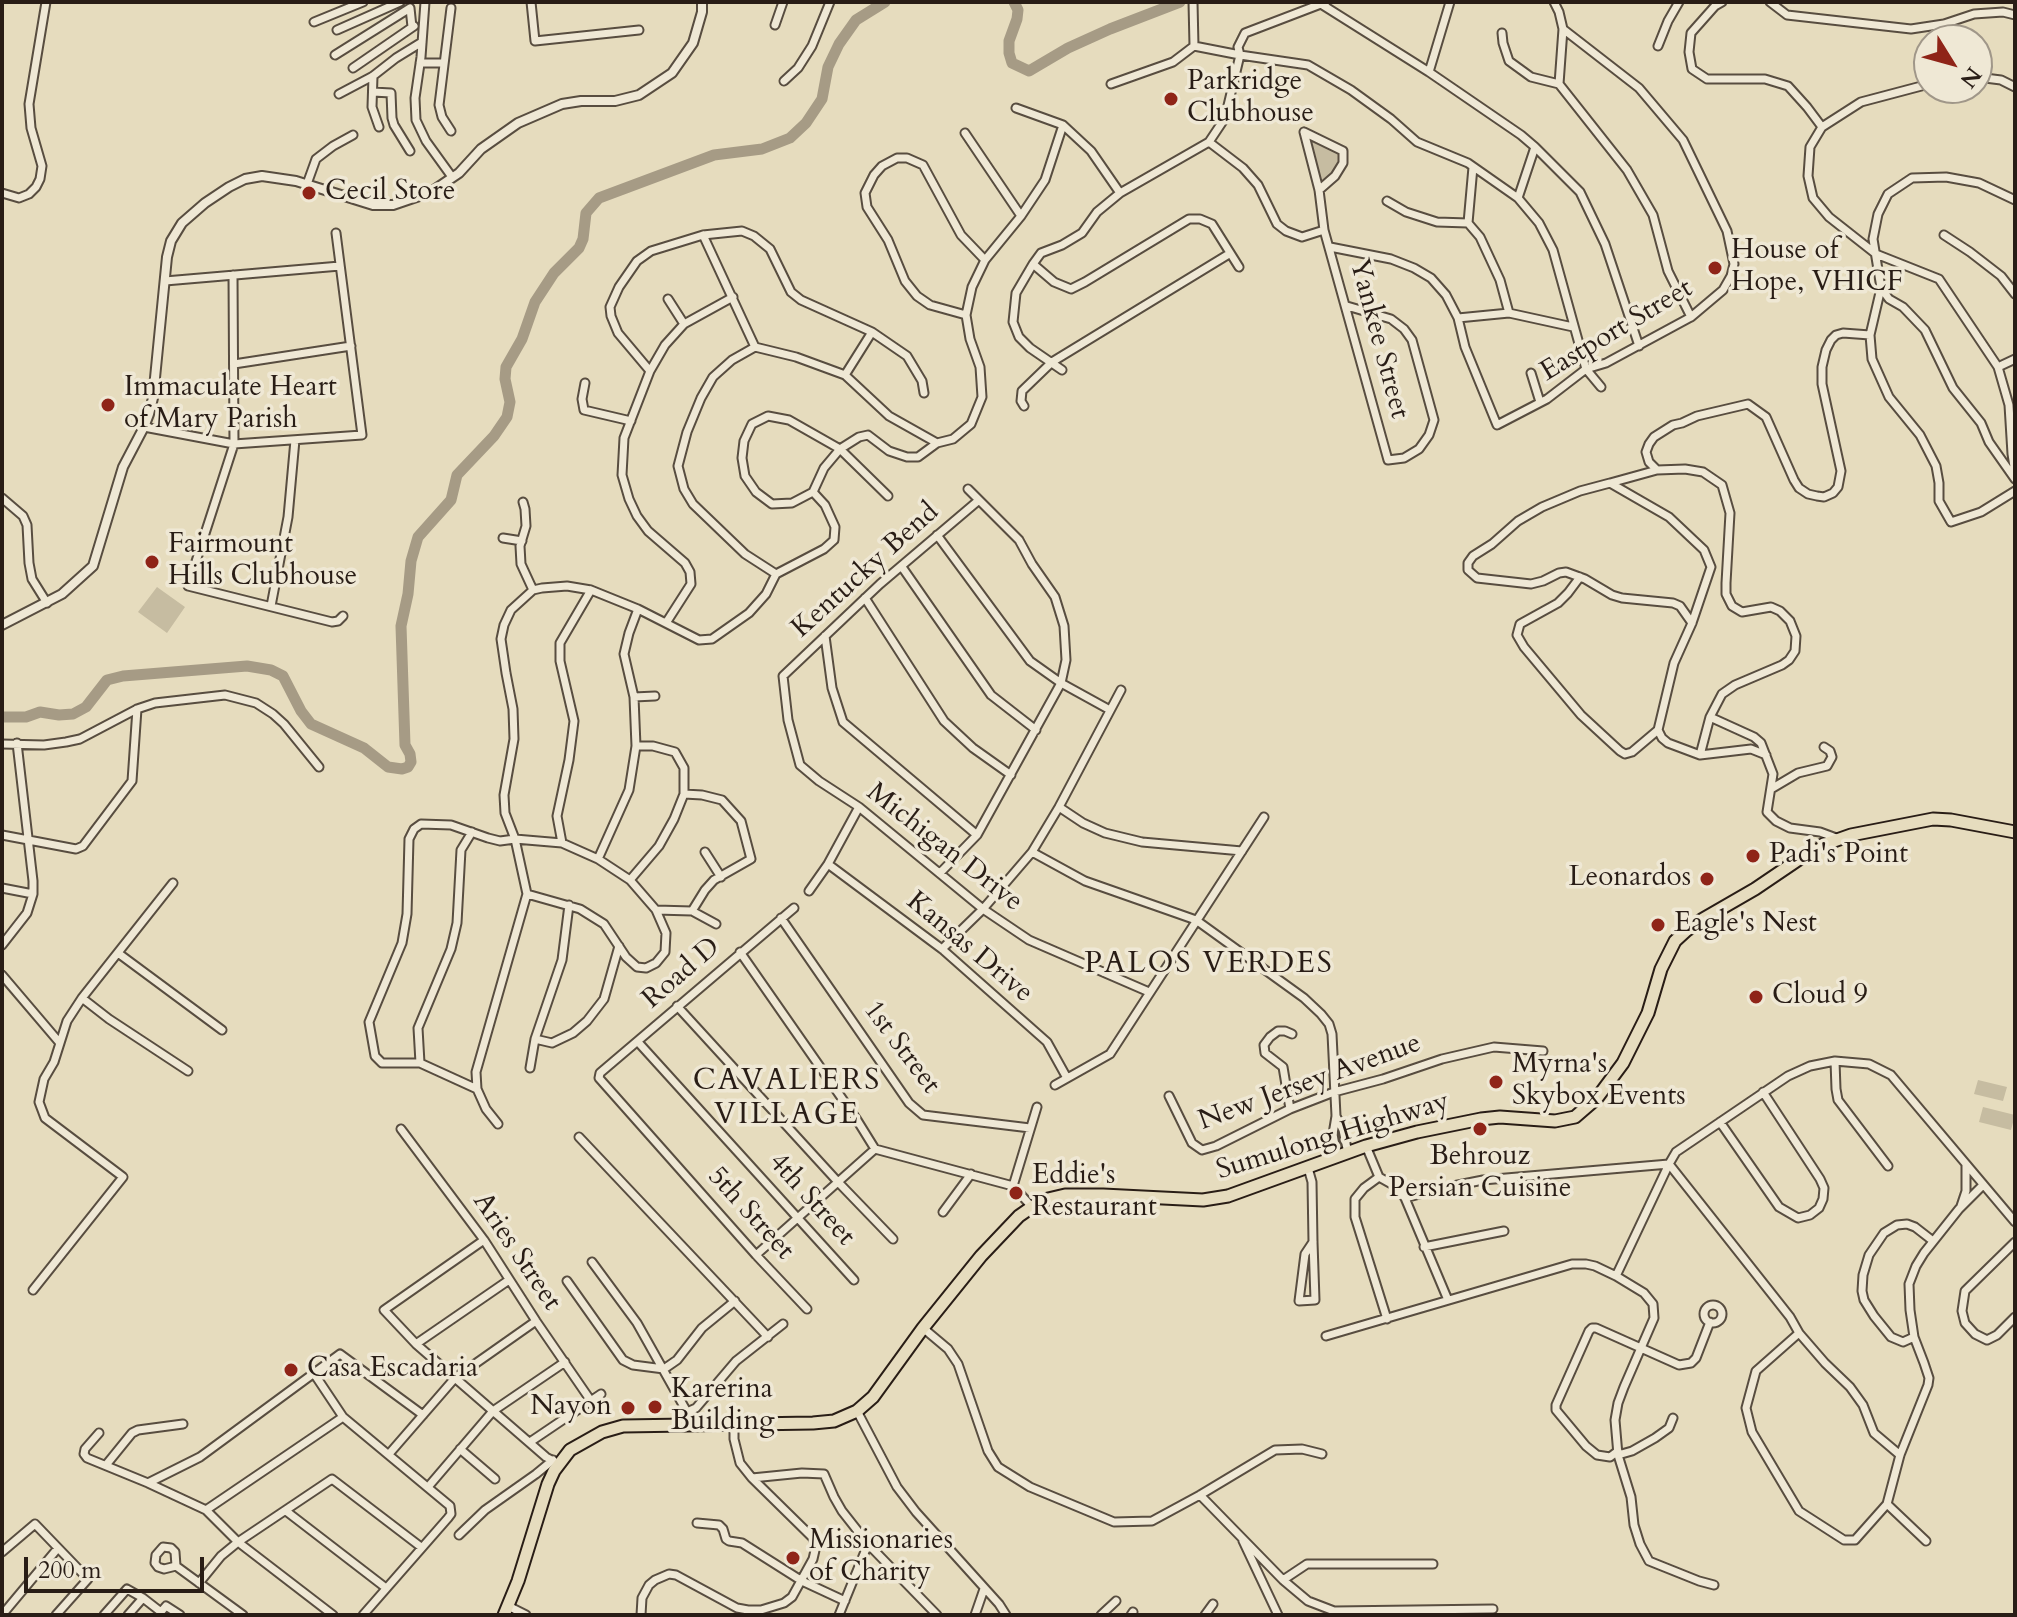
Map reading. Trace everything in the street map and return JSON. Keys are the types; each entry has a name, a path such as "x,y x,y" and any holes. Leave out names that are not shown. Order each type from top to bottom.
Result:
{"main road":[{"name":"Sumulong Highway","path":"857,1411 873,1397 923,1328 1003,1231 1019,1216 1048,1199 1065,1195 1103,1195 1203,1200 1228,1196 1366,1146 1417,1132 1500,1117 1555,1121 1571,1118 1580,1114 1602,1092 1623,1063 1648,1013 1665,961 1679,937 1695,924 1755,889 1809,852 1839,839 1933,819 2015,832"},
{"path":"506,1610 556,1462 591,1436 623,1426 834,1421 857,1411"}],"street":[{"path":"2,193 19,198 29,194 40,179 42,166 31,128 29,104 46,2"},
{"path":"314,22 363,2"},
{"path":"337,30 400,2"},
{"path":"425,2 415,98 416,120 426,141 452,177"},
{"path":"531,2 535,41 639,30"},
{"path":"2,625 62,594 93,566 123,467 144,427 153,398 171,241 182,223 229,187 245,179 262,176 296,181 373,205 393,205 431,192 459,173 501,133 518,123 562,104 615,101 639,95 672,73 693,43 702,2"},
{"path":"775,25 783,2"},
{"path":"784,81 798,68 812,46 830,2"},
{"path":"1429,72 1450,2"},
{"path":"1554,2 1563,29 1559,84"},
{"path":"1658,46 1679,2"},
{"path":"1722,2 1691,33 1689,52 1692,69 1707,79 1765,79 1788,86 1822,127"},
{"path":"1770,2 1787,15 1911,29 1944,24 1974,14 2003,12 2015,15"},
{"path":"1062,370 1030,348 1019,337 1013,322 1016,293 1033,264 1041,253 1082,233 1097,212 1120,193 1209,142 1225,118 1240,55 1238,47 1245,33 1324,3 1521,135 1580,192 1605,244 1639,346"},
{"path":"335,55 410,5 412,27"},
{"path":"1194,5 1194,46"},
{"path":"451,8 439,105 451,131"},
{"path":"353,68 424,21"},
{"name":"Eastport Street","path":"1458,318 1465,347 1497,425 1547,399 1586,369 1606,363 1691,317 1723,290 1731,276 1734,264 1727,231 1683,140 1639,88 1563,29"},
{"path":"1502,33 1509,61 1531,77 1559,84 1627,170 1653,215 1668,271 1691,317"},
{"path":"339,94 373,76 422,42"},
{"path":"1111,84 1173,62 1194,46 1308,65 1351,90 1417,142 1473,167 1518,198 1539,223 1553,250 1586,369 1601,387"},
{"path":"420,63 444,63"},
{"path":"373,76 373,113 379,127"},
{"path":"1993,79 2015,87"},
{"path":"1913,88 1861,102 1822,127 1810,147 1808,176 1813,198 1829,217 1876,254 1939,279 1998,367 2012,406 2015,473"},
{"path":"373,92 391,93 394,125 410,151"},
{"path":"1016,108 1063,125 1091,151 1120,193"},
{"path":"888,496 840,449 789,420 768,416 752,424 744,441 742,458 745,476 756,492 772,504 792,503 813,492 824,468 840,449 859,437 868,435 889,451 918,457 937,443 953,439 971,424 982,397 980,367 966,315 972,287 985,260 1045,180 1063,125"},
{"name":"Yankee Street","path":"1319,190 1335,176 1343,163 1343,151 1304,132 1319,190 1324,230 1388,460 1404,458 1419,449 1429,435 1434,420 1412,340 1391,319 1347,306"},
{"path":"965,133 1021,216"},
{"path":"307,184 316,159 353,135"},
{"path":"1209,142 1243,168 1258,185 1277,224 1286,231 1302,237 1324,230"},
{"path":"1518,198 1535,147"},
{"path":"966,315 930,305 917,296 905,281 888,240 867,207 865,193 874,175 882,166 897,158 907,158 923,165 961,235 985,260"},
{"path":"1473,167 1468,223 1480,237 1500,280 1509,313"},
{"path":"2015,200 1979,183 1946,177 1912,178 1888,194 1878,214 1873,239 1881,288 1870,335 1872,359 1889,397 1920,435 1936,466 1939,501 1951,522 1981,512 2015,491"},
{"path":"1387,201 1406,212 1437,222 1468,223"},
{"path":"1033,264 1054,282 1071,289 1189,219 1200,219 1212,224 1239,267"},
{"path":"650,371 618,333 611,316 610,307 619,287 637,261 651,251 703,235 742,231 770,249 791,292 801,300 872,332 907,356 922,381 924,393"},
{"path":"144,427 234,444 362,435 336,233"},
{"path":"703,235 755,347"},
{"path":"1944,235 2001,276 2015,294"},
{"path":"1330,247 1391,259 1414,268 1431,278 1446,295 1458,318 1509,313 1573,327"},
{"path":"1024,406 1022,391 1052,362 1229,254"},
{"path":"165,281 340,266"},
{"path":"233,275 234,444 188,586 332,622 343,616"},
{"path":"1881,288 1889,299 1909,313 1925,330 1953,388 1981,423 1989,442 2015,479"},
{"path":"666,623 691,584 690,572 685,563 648,531 637,516 622,475 624,438 650,371 665,345 684,324 733,297"},
{"path":"668,299 684,324"},
{"path":"845,375 872,332"},
{"path":"1657,470 1649,462 1646,452 1649,444 1664,429 1697,416 1748,404 1766,417 1799,488 1817,496 1833,493 1841,480 1841,471 1822,384 1822,367 1826,350 1836,335 1870,335"},
{"path":"234,364 351,346"},
{"path":"776,574 745,554 693,504 684,489 678,466 694,412 713,377 732,360 755,347 796,357 845,375 889,416 937,443"},
{"path":"1998,367 2015,359"},
{"path":"1531,373 1540,402"},
{"path":"585,383 582,399 584,410 631,421"},
{"path":"271,606 288,517 295,440"},
{"path":"1692,623 1680,606 1673,603 1622,598 1566,572 1531,584 1484,580 1468,570 1468,563 1518,521 1580,491 1657,470 1703,472 1722,485 1730,513 1726,594 1732,606 1742,612 1771,607 1780,611 1790,621 1796,636 1795,651 1782,665 1735,685 1722,694 1710,717 1700,755"},
{"path":"1580,577 1558,603 1520,624 1517,635 1581,715 1625,754 1632,752 1658,730 1674,663 1692,623 1711,567 1704,550 1669,517 1610,483"},
{"name":"Kentucky Bend","path":"968,489 1019,540 1055,597 1064,626 1066,660 1061,683"},
{"path":"498,1124 486,1109 477,1089 476,1072 527,894 515,839 505,813 504,795 514,739 513,709 501,639 511,610 533,590 567,586 591,590 638,609 699,640 712,639 749,613 766,594 776,574 824,549 834,540 835,527 825,505 813,492"},
{"path":"2,498 23,516 27,525 32,579 47,603"},
{"name":"Kentucky Bend","path":"783,676 865,598 979,500"},
{"path":"523,502 526,526 521,564 533,590"},
{"path":"937,535 1030,661 1061,683 1110,710"},
{"path":"503,538 522,541"},
{"path":"902,567 991,695 1036,730"},
{"path":"562,843 557,816 574,721 560,661 560,643 591,590"},
{"path":"865,598 944,721 973,748 1011,775"},
{"path":"598,859 629,790 636,746 634,697 624,654 638,609"},
{"path":"825,636 832,688 843,722 977,835"},
{"name":"Michigan Drive","path":"783,676 788,720 800,765 859,807 983,909 1029,940 1149,992"},
{"path":"940,873 977,835 1061,683"},
{"path":"942,949 983,909 1032,852 1121,690"},
{"path":"2,744 44,745 80,739 155,703 225,695 256,703 273,714 319,767"},
{"path":"634,697 655,696"},
{"path":"2,835 76,849 83,846 132,781 137,709"},
{"path":"1710,717 1761,743 1773,774 1767,812 1776,821 1790,828 1820,832 1839,839"},
{"path":"1658,730 1668,743 1700,755 1751,749 1766,755"},
{"path":"2,945 27,913 33,894 17,743"},
{"path":"630,880 659,846 684,794 684,768 675,752 653,746 636,746"},
{"path":"1771,789 1798,773 1827,766 1832,757 1824,747"},
{"path":"684,794 722,800 741,821 751,859 714,880 692,911"},
{"path":"810,890 859,807"},
{"path":"1059,807 1105,833 1142,842 1242,851"},
{"path":"1055,1085 1110,1054 1264,817"},
{"path":"477,1089 420,1063 382,1063 375,1056 369,1022 402,943 407,914 409,839 414,829 421,824 451,825 500,841 515,839 562,843 598,859 630,880 656,910 666,933 665,952 656,963 646,968 637,967 626,957 604,924 580,909 527,894"},
{"path":"420,1063 418,1028 451,949 457,923 461,850 472,832"},
{"path":"705,852 721,877"},
{"path":"1032,852 1085,881 1196,920 1304,998 1321,1014 1332,1034 1336,1116 1343,1130 1342,1155"},
{"name":"Kansas Drive","path":"828,864 942,949 1047,1042 1067,1078"},
{"path":"33,1290 123,1177 45,1118 39,1102 44,1079 54,1062 67,1021 82,998 173,883"},
{"path":"2,888 33,894"},
{"path":"530,1068 535,1039 562,960 569,905"},
{"name":"Road D","path":"599,1075 794,908"},
{"path":"656,910 692,911 716,924"},
{"name":"1st Street","path":"781,918 909,1103 923,1115 1030,1128"},
{"path":"535,1039 552,1043 573,1033 587,1021 604,999 619,946"},
{"path":"740,952 875,1149 1013,1186 1032,1207"},
{"path":"118,953 222,1030"},
{"path":"2,975 59,1042"},
{"path":"82,998 188,1071"},
{"path":"677,1006 893,1239"},
{"path":"1290,1109 1283,1067 1265,1053 1264,1045 1278,1031 1292,1034"},
{"name":"4th Street","path":"638,1042 854,1280"},
{"name":"New Jersey Avenue","path":"1169,1096 1192,1143 1202,1150 1334,1092 1442,1059 1494,1047 1543,1051"},
{"path":"1835,1061 1838,1100 1888,1166"},
{"path":"1616,1276 1676,1152 1763,1092 1797,1071 1820,1063 1869,1064 1899,1081 2015,1222"},
{"name":"5th Street","path":"599,1075 599,1080 807,1309"},
{"path":"1720,1122 1779,1207 1798,1218 1810,1215 1819,1208 1824,1188 1763,1092"},
{"path":"1013,1186 1037,1107"},
{"name":"Aries Street","path":"401,1129 484,1240 591,1401"},
{"path":"579,1137 768,1337"},
{"path":"1366,1146 1379,1177 1395,1186 1405,1198 1448,1300"},
{"path":"756,1255 875,1149"},
{"path":"1405,1198 1483,1180 1669,1164"},
{"path":"1669,1164 1790,1317 1799,1333 1863,1405 1874,1433 1900,1455"},
{"path":"1959,1209 1966,1191 1966,1165"},
{"path":"1308,1168 1312,1182 1315,1300 1299,1301 1305,1254 1313,1242"},
{"path":"943,1212 971,1174"},
{"path":"1379,1177 1355,1199 1355,1217 1387,1319"},
{"path":"1799,1333 1756,1371 1746,1408 1752,1432 1799,1511 1844,1540 1855,1540 1887,1504 1900,1455 1928,1385 1929,1378 1914,1337 1909,1284 1916,1266 1933,1241 1983,1185"},
{"path":"1914,1337 1903,1342 1891,1337 1864,1300 1863,1275 1869,1255 1884,1233 1897,1225 1915,1227 1933,1241"},
{"path":"1424,1247 1504,1231"},
{"path":"459,1535 485,1510 556,1462 416,1344 384,1310 484,1240"},
{"path":"2015,1242 1965,1291 1962,1311 1965,1323 1975,1334 1987,1340 1997,1335 2015,1317"},
{"path":"592,1262 637,1323 687,1412 689,1425"},
{"path":"1326,1336 1572,1264 1591,1265 1644,1293 1653,1304 1654,1318 1618,1403 1615,1420 1618,1453 1631,1497 1634,1525 1649,1561 1714,1585"},
{"path":"416,1344 509,1280"},
{"path":"567,1281 623,1360 633,1365 664,1369 677,1360 702,1328 735,1301"},
{"path":"389,1454 455,1378 536,1321"},
{"path":"1673,1418 1669,1428 1655,1438 1632,1451 1610,1457 1597,1455 1586,1446 1556,1407 1591,1329 1596,1328 1674,1365 1685,1365 1691,1363 1700,1352 1710,1322"},
{"path":"687,1412 696,1408 736,1361 783,1324"},
{"path":"923,1328 948,1349 958,1364 988,1451 998,1467 1030,1487 1114,1522 1152,1521 1275,1450 1302,1449 1322,1454"},
{"path":"148,1483 200,1457 340,1354 423,1415"},
{"path":"428,1487 493,1411 565,1362"},
{"path":"313,1372 343,1417 448,1503 451,1510 448,1518 363,1615"},
{"path":"530,1442 601,1394"},
{"path":"857,1411 897,1487 1006,1615"},
{"path":"206,1510 343,1417"},
{"path":"106,1465 132,1433 183,1424"},
{"path":"641,1615 642,1598 649,1585 669,1574 737,1608 748,1610 761,1610 787,1601 802,1581 816,1552 815,1541 740,1463 734,1425"},
{"path":"99,1433 85,1449 87,1458 206,1510 238,1542 333,1615"},
{"path":"460,1449 495,1479"},
{"path":"752,1478 824,1474 842,1511 868,1544 937,1615"},
{"path":"199,1583 221,1556 238,1542 332,1479 421,1547"},
{"path":"1200,1495 1283,1580 1308,1601 1334,1611 1493,1609"},
{"path":"1887,1504 1926,1541"},
{"path":"286,1511 386,1588"},
{"path":"697,1523 719,1525 727,1540 742,1543 802,1581 845,1601"},
{"path":"2,1552 35,1524 88,1579 56,1615"},
{"path":"1241,1535 1278,1615"},
{"path":"839,1615 868,1544"},
{"path":"2,1615 58,1548"},
{"path":"1283,1580 1307,1564 1433,1564"},
{"path":"176,1566 243,1615"},
{"path":"104,1615 127,1589 143,1598 160,1614 166,1606 180,1615"},
{"path":"975,1615 984,1589"},
{"path":"128,1615 143,1598"},
{"path":"1101,1615 1116,1601"},
{"path":"1205,1615 1213,1604"},
{"path":"506,1610 526,1615"}],"shaded area":[{"path":"1305,134 1343,151 1343,163 1319,190"},
{"path":"157,587 185,607 167,633 138,612"},
{"path":"1978,1080 2007,1087 2003,1101 1974,1094"},
{"path":"1983,1107 2015,1115 2011,1130 1979,1122"}],"waterway":[{"path":"2,717 26,717 40,712 73,714 86,707 107,680 123,676 247,666 271,670 283,676 311,724 364,748 388,767 408,767 411,762 405,745 401,626 418,537 451,500 457,475 494,436 507,417 510,402 506,367 522,339 535,302 554,273 579,248 586,213 599,198 714,155 762,149 790,138 806,123 822,99 828,67 839,44 856,20 885,2"},
{"path":"1014,2 1018,10 1009,41 1009,53 1012,63 1029,71 1068,48 1180,2"}],"place":[{"name":"Parkridge Clubhouse","path":"1171,99"},
{"name":"Cecil Store","path":"309,193"},
{"name":"House of Hope, VHICF","path":"1715,268"},
{"name":"Immaculate Heart of Mary Parish","path":"108,405"},
{"name":"Fairmount Hills Clubhouse","path":"152,562"},
{"name":"Padi's Point","path":"1753,856"},
{"name":"Leonardos","path":"1707,879"},
{"name":"Eagle's Nest","path":"1658,925"},
{"name":"Cloud 9","path":"1756,997"},
{"name":"Myrna's Skybox Events","path":"1496,1082"},
{"name":"Behrouz Persian Cuisine","path":"1480,1129"},
{"name":"Eddie's Restaurant","path":"1016,1193"},
{"name":"Casa Escadaria","path":"291,1370"},
{"name":"Karerina Building","path":"655,1407"},
{"name":"Nayon","path":"628,1408"},
{"name":"Missionaries of Charity","path":"793,1558"}],"district":[{"name":"PALOS VERDES","path":"1209,965"},
{"name":"CAVALIERS VILLAGE","path":"787,1099"}]}
